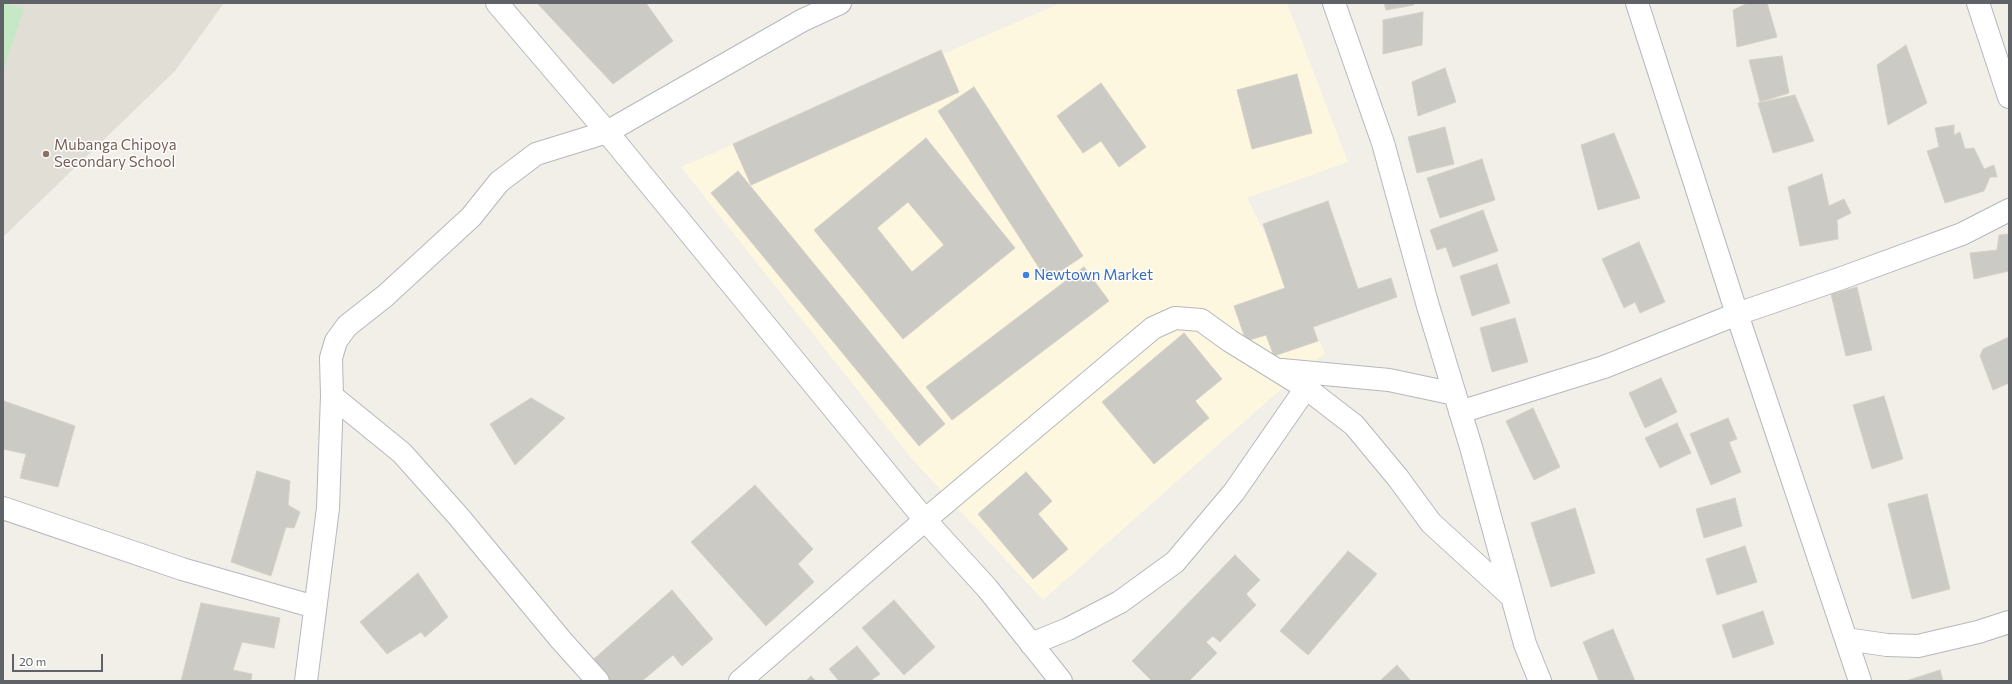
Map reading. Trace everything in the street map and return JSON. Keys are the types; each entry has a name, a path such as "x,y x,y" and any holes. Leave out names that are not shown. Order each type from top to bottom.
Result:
{"street":[{"path":"497,3 607,132 925,520 987,588 1061,681"},
{"path":"306,681 328,508 332,396 331,358 336,341 347,326 386,296 471,217 499,182 536,154 607,132 796,23 840,3"},
{"path":"1334,3 1383,143 1525,644 1540,681"},
{"path":"1637,3 1738,314 1860,681"},
{"path":"1978,3 2009,97"},
{"path":"1276,370 1389,380 1457,403 1604,367 1738,314 1962,234 2009,210"},
{"path":"740,681 925,520 1153,328 1175,318 1201,320 1230,341 1306,388 1354,426 1398,478 1431,523 1511,596"},
{"path":"1031,644 1068,628 1120,602 1175,562 1234,492 1306,388"},
{"path":"332,396 402,454 459,517 561,640 598,681"},
{"path":"3,508 182,569 315,607"},
{"path":"1846,639 1887,645 1918,646 1978,632 2009,622"}],"shaded area":[{"name":"Mubanga Chipoya Secondary School","path":"3,3 224,3 175,71 3,237"},
{"name":"Newtown Market","path":"1061,3 1287,3 1348,162 1247,198 1325,353 1263,405 1043,600 912,459 681,167"}],"green space":[{"path":"3,3 24,9 3,71"}],"building":[{"path":"537,3 646,3 673,41 613,84"},
{"path":"1384,3 1414,3 1414,5 1386,10"},
{"path":"1748,3 1767,3 1777,37 1737,47 1733,10"},
{"path":"1423,12 1422,45 1383,54 1383,20"},
{"path":"1906,45 1927,103 1888,125 1877,65"},
{"path":"941,50 959,92 751,185 733,144"},
{"path":"1782,56 1789,93 1760,102 1749,60"},
{"path":"1445,68 1456,102 1418,116 1412,82"},
{"path":"1297,74 1312,133 1252,149 1237,90"},
{"path":"1101,83 1146,147 1119,167 1101,141 1083,153 1057,116"},
{"path":"974,87 1083,256 1047,280 938,111"},
{"path":"1795,95 1814,141 1773,153 1758,103"},
{"path":"1954,125 1954,135 1960,132 1965,149 1974,148 1984,169 1994,165 1997,177 1990,177 1984,191 1945,203 1927,151 1939,147 1935,128"},
{"path":"1445,127 1454,164 1417,173 1408,137"},
{"path":"1614,133 1640,198 1598,210 1581,145"},
{"path":"926,138 1015,248 903,339 814,230","holes":["908,202 944,245 912,272 877,228"]},
{"path":"1482,159 1495,200 1440,218 1427,178"},
{"path":"738,171 945,424 919,446 711,193"},
{"path":"1822,174 1829,206 1844,199 1851,213 1837,220 1838,239 1800,246 1788,187"},
{"path":"1328,201 1358,289 1391,278 1397,297 1313,327 1318,341 1274,356 1266,335 1246,341 1234,306 1285,288 1263,224"},
{"path":"1483,210 1498,251 1453,267 1446,247 1437,250 1430,230"},
{"path":"2009,234 2009,271 1974,279 1970,253 1997,250 1999,235"},
{"path":"1639,242 1665,302 1640,313 1635,302 1624,308 1602,259"},
{"path":"1497,264 1510,303 1472,316 1460,276"},
{"path":"1084,267 1109,301 952,420 926,387"},
{"path":"1857,287 1872,350 1846,356 1831,294"},
{"path":"1515,318 1528,362 1492,372 1480,328"},
{"path":"1184,333 1222,379 1195,401 1209,418 1154,464 1102,402"},
{"path":"2009,337 2009,383 1993,390 1980,356 1983,349"},
{"path":"1661,378 1677,412 1645,428 1629,393"},
{"path":"1884,396 1903,459 1872,469 1853,405"},
{"path":"531,398 565,418 515,465 490,424"},
{"path":"4,401 75,426 58,487 20,478 26,454 3,449"},
{"path":"1533,408 1560,467 1534,480 1506,421"},
{"path":"1728,418 1737,439 1729,442 1741,472 1711,485 1690,434"},
{"path":"1677,423 1691,453 1660,468 1645,438"},
{"path":"257,471 290,481 288,505 300,512 294,528 286,527 271,576 231,562"},
{"path":"1026,472 1052,501 1038,514 1068,549 1033,579 978,514"},
{"path":"755,485 813,549 798,564 814,582 766,626 691,542"},
{"path":"1927,494 1950,589 1912,599 1888,504"},
{"path":"1735,498 1742,526 1704,538 1696,509"},
{"path":"1575,508 1595,573 1551,587 1531,523"},
{"path":"1745,546 1757,582 1717,595 1706,559"},
{"path":"1348,551 1377,574 1308,655 1280,631"},
{"path":"1235,555 1260,580 1246,594 1256,605 1220,642 1213,636 1206,642 1217,653 1189,681 1152,681 1132,661"},
{"path":"418,573 448,617 425,637 421,632 387,654 360,622"},
{"path":"672,590 713,639 682,666 673,655 642,681 601,681 587,665"},
{"path":"894,600 935,647 904,675 862,628"},
{"path":"201,603 280,618 274,648 242,642 233,670 252,674 251,681 181,681"},
{"path":"1763,611 1774,644 1733,658 1722,625"},
{"path":"1613,629 1635,681 1599,681 1583,642"},
{"path":"857,646 880,674 870,681 839,681 829,669"},
{"path":"1397,665 1411,681 1380,681"},
{"path":"1940,670 1943,681 1906,681"},
{"path":"811,676 816,681 806,681"}],"place":[{"name":"Mubanga Chipoya Secondary School","path":"46,154"},
{"name":"Newtown Market","path":"1026,275"}]}
